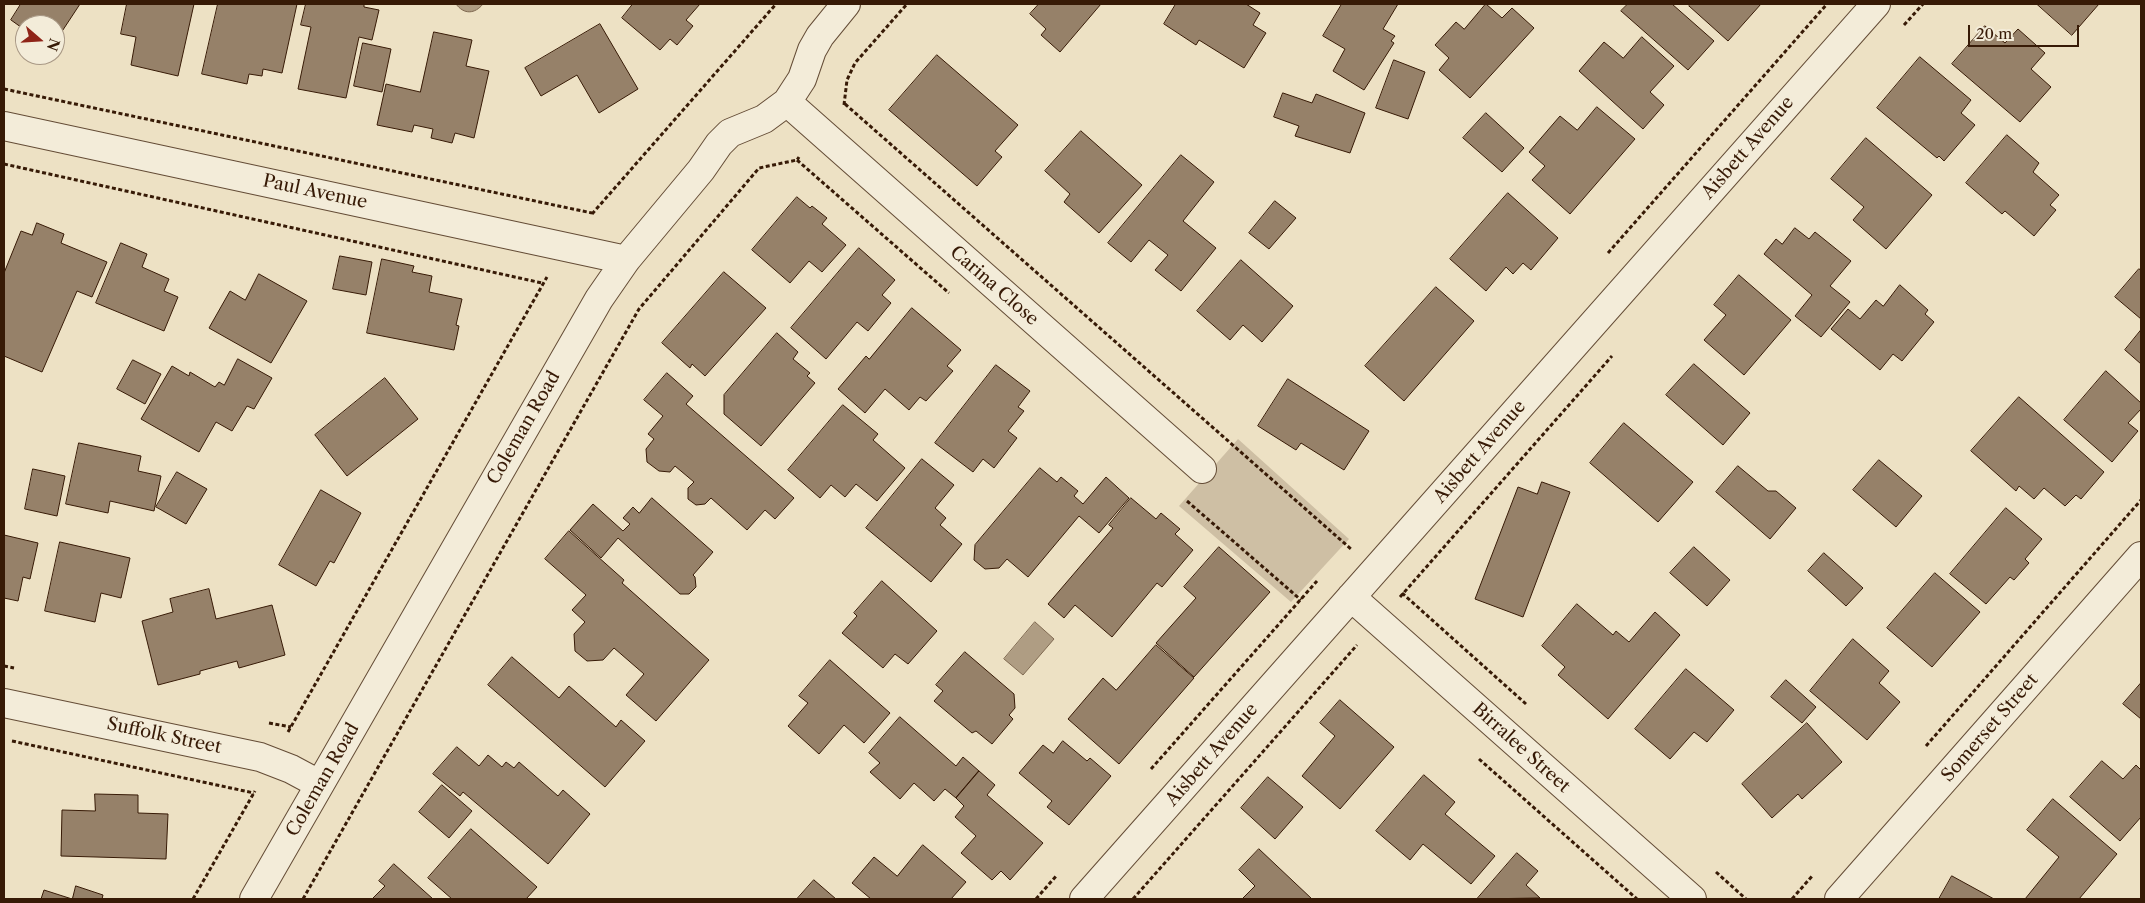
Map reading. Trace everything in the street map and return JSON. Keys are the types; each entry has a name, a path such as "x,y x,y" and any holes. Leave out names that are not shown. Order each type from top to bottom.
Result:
{"street":[{"name":"Coleman Road","path":"254,899 580,330 626,260 701,170 719,144 730,133 764,119 787,102 802,79 812,50 820,36 846,4"},
{"name":"Aisbett Avenue","path":"1084,899 1876,4"},
{"name":"Carina Close","path":"787,102 1202,469"},
{"name":"Paul Avenue","path":"4,126 626,260"},
{"name":"Somerset Street","path":"1839,899 2141,556"},
{"name":"Birralee Street","path":"1351,597 1692,899"},
{"name":"Suffolk Street","path":"4,703 260,756 291,769 319,784"}],"path":[{"path":"4,89 592,214 776,4"},
{"path":"839,111 844,104 847,80 855,63 907,4"},
{"path":"844,104 1356,553"},
{"path":"303,899 639,309 760,168 797,160 803,153"},
{"path":"4,164 542,283 291,727"},
{"path":"1921,752 2141,500"},
{"path":"1133,899 1360,642"},
{"path":"1351,644 1362,654"},
{"path":"4,740 254,793 193,899"},
{"path":"1474,754 1637,899"},
{"path":"1792,899 1818,870"}],"shaded area":[{"path":"456,4 483,4 477,10 470,12 462,10"},
{"path":"1238,439 1349,539 1291,602 1179,506"},
{"path":"1035,622 1054,639 1023,675 1004,659"}],"building":[{"path":"21,4 80,4 65,27 65,15 15,15 15,23 11,20"},
{"path":"127,4 194,4 178,76 131,65 136,37 121,34"},
{"path":"218,4 297,4 282,73 263,69 262,76 249,74 247,84 202,74"},
{"path":"306,4 364,4 364,7 379,10 372,40 359,37 346,98 298,89 311,27 301,25"},
{"path":"633,4 700,4 686,20 693,26 677,45 670,39 660,50 622,18"},
{"path":"1039,4 1101,4 1060,52 1041,35 1046,29 1030,14"},
{"path":"1176,4 1246,4 1260,13 1253,25 1266,33 1244,68 1199,40 1196,45 1164,24"},
{"path":"1342,4 1398,4 1383,29 1395,36 1391,41 1394,43 1364,90 1333,71 1345,49 1323,36"},
{"path":"1486,4 1502,18 1512,8 1534,28 1470,98 1439,70 1449,58 1435,45 1456,22 1464,29"},
{"path":"1628,4 1672,4 1714,41 1688,70 1621,11"},
{"path":"1691,4 1761,4 1728,41 1689,6"},
{"path":"2037,4 2099,4 2072,35"},
{"path":"600,24 638,89 599,113 577,75 541,96 525,68"},
{"path":"1985,26 2005,43 2018,29 2045,53 2031,69 2051,87 2020,122 1952,64"},
{"path":"434,32 472,40 466,66 489,71 474,138 455,133 452,143 431,138 433,129 414,125 412,132 377,125 386,84 420,92"},
{"path":"1642,37 1674,66 1650,92 1664,105 1643,129 1579,71 1604,42 1623,58"},
{"path":"363,43 391,49 382,92 354,86"},
{"path":"937,55 1018,125 995,151 1002,157 977,186 889,110"},
{"path":"1920,57 1971,100 1961,113 1975,125 1944,161 1939,156 1937,158 1877,108"},
{"path":"1394,60 1425,72 1408,119 1376,108"},
{"path":"1283,93 1312,103 1316,94 1365,113 1350,153 1295,136 1299,126 1274,117"},
{"path":"1597,107 1635,139 1570,214 1532,180 1545,166 1529,152 1560,116 1577,130"},
{"path":"1486,113 1524,148 1502,172 1463,138"},
{"path":"1081,131 1142,185 1099,233 1064,202 1070,194 1045,171"},
{"path":"2007,135 2039,163 2033,172 2059,195 2050,205 2056,210 2034,236 2005,211 2002,214 1966,183"},
{"path":"1866,138 1932,195 1886,249 1853,220 1864,207 1831,179"},
{"path":"1181,155 1214,182 1183,221 1216,248 1181,291 1155,270 1168,255 1149,240 1131,262 1108,243"},
{"path":"1508,193 1558,238 1531,270 1523,263 1513,274 1506,267 1486,291 1450,259"},
{"path":"797,197 810,208 812,206 827,218 822,224 846,245 822,272 809,261 790,283 752,250"},
{"path":"1275,201 1296,218 1269,249 1249,233"},
{"path":"37,223 64,234 61,243 107,262 92,297 77,291 42,372 4,356 4,273 21,231 32,235"},
{"path":"1795,228 1809,239 1815,232 1851,261 1830,286 1850,302 1821,337 1795,316 1812,295 1764,254 1776,239 1782,244"},
{"path":"121,243 147,254 142,267 169,279 164,291 178,297 164,331 96,303"},
{"path":"859,248 895,280 882,295 891,303 868,331 857,322 826,359 791,328"},
{"path":"340,256 372,262 366,295 333,289"},
{"path":"382,259 414,266 412,272 432,276 429,292 462,299 456,325 459,326 454,350 367,333"},
{"path":"1241,260 1293,306 1262,342 1243,325 1230,340 1197,311"},
{"path":"2139,269 2141,270 2141,319 2115,297"},
{"path":"724,272 766,308 705,376 692,364 690,368 662,343"},
{"path":"259,274 307,301 271,363 209,328 230,291 245,300"},
{"path":"1739,275 1791,320 1744,375 1704,340 1726,315 1714,305"},
{"path":"1900,285 1928,310 1925,314 1934,322 1902,361 1893,354 1880,370 1831,329 1848,309 1860,319 1876,300 1883,306"},
{"path":"1436,287 1474,321 1404,401 1365,366"},
{"path":"912,308 961,350 947,366 953,371 926,401 920,397 909,410 885,389 865,413 838,389 866,356 869,359"},
{"path":"2141,330 2141,364 2125,350"},
{"path":"777,333 798,352 793,359 810,373 807,376 815,383 761,446 724,414 724,395"},
{"path":"238,359 272,378 254,409 247,406 232,431 216,422 199,452 141,419 172,366 189,376 190,372 215,387 219,382 224,385"},
{"path":"133,360 161,374 145,404 117,389"},
{"path":"1694,364 1750,413 1723,445 1666,395"},
{"path":"996,365 1030,391 1018,407 1024,411 1008,431 1017,438 994,468 983,459 973,472 935,443"},
{"path":"2106,371 2141,403 2141,409 2128,423 2138,431 2112,462 2064,420"},
{"path":"667,373 693,396 686,404 794,498 775,519 765,510 747,530 711,498 705,504 696,505 688,499 688,488 694,482 675,466 670,472 659,471 647,462 646,449 654,439 648,434 663,416 644,400"},
{"path":"385,378 418,419 347,476 315,435"},
{"path":"1288,379 1369,431 1344,470 1301,443 1296,450 1258,426"},
{"path":"2019,397 2104,472 2081,499 2076,495 2065,506 2044,488 2034,499 2019,486 2016,491 1971,451"},
{"path":"843,405 878,434 873,440 905,468 877,501 856,484 845,497 831,485 820,498 788,470"},
{"path":"1624,423 1693,482 1658,522 1590,463"},
{"path":"79,443 141,456 138,471 161,476 154,511 110,501 108,513 66,504"},
{"path":"922,459 954,485 935,508 946,518 940,525 962,544 931,582 866,528"},
{"path":"1879,460 1922,496 1896,527 1853,490"},
{"path":"1738,466 1768,491 1776,491 1796,508 1770,539 1716,492"},
{"path":"1040,468 1057,482 1061,477 1078,491 1074,496 1083,504 1106,477 1129,498 1099,533 1079,516 1028,577 1007,559 999,568 985,569 974,560 975,545"},
{"path":"33,469 65,476 57,516 25,509"},
{"path":"177,472 207,489 186,524 156,507"},
{"path":"1542,482 1570,492 1523,617 1475,599 1518,487 1537,494"},
{"path":"321,490 361,513 334,563 330,561 316,586 279,565"},
{"path":"652,498 713,552 693,575 696,587 689,594 680,594 618,538 601,558 570,530 593,504 623,531 630,524 623,518 633,507 639,513"},
{"path":"1131,498 1156,519 1161,513 1180,529 1175,534 1193,550 1162,587 1157,583 1112,637 1075,605 1064,618 1048,604 1113,528 1109,525"},
{"path":"2006,508 2042,539 2025,559 2029,563 2014,580 2010,577 1986,604 1950,574"},
{"path":"569,531 624,580 622,583 709,660 656,721 626,695 644,674 614,648 603,660 587,661 575,651 574,634 585,622 572,610 586,595 545,559"},
{"path":"4,535 38,543 30,579 23,577 18,601 4,598"},
{"path":"60,542 130,558 121,598 101,593 95,622 45,611"},
{"path":"1219,547 1270,592 1194,677 1156,643 1196,598 1184,587"},
{"path":"1694,547 1730,580 1707,606 1670,573"},
{"path":"1824,553 1863,588 1846,606 1808,571"},
{"path":"1935,573 1980,612 1932,667 1887,628"},
{"path":"882,581 937,631 908,664 895,654 883,668 842,633 857,616 854,613"},
{"path":"209,589 216,619 272,605 285,655 239,668 237,661 200,671 200,674 158,685 142,621 173,612 170,599"},
{"path":"1577,604 1613,635 1616,631 1629,642 1655,612 1680,635 1608,719 1558,675 1565,667 1542,646"},
{"path":"1853,639 1889,671 1879,683 1900,702 1867,740 1810,691"},
{"path":"1156,645 1194,678 1119,764 1068,719 1103,678 1116,690"},
{"path":"965,652 1014,694 1015,708 1009,715 1013,719 992,744 976,731 972,733 934,701 943,691 936,685"},
{"path":"512,657 559,698 569,686 616,727 621,720 645,741 605,787 488,685"},
{"path":"830,660 890,713 864,743 844,725 819,754 788,726 808,703 799,696"},
{"path":"1686,669 1734,710 1707,742 1694,732 1670,759 1635,729"},
{"path":"1786,680 1816,707 1802,723 1771,697"},
{"path":"2141,683 2141,719 2123,704"},
{"path":"1340,700 1394,747 1340,809 1302,776 1335,736 1320,723"},
{"path":"900,717 956,766 963,757 979,771 956,798 945,789 934,801 914,783 900,799 870,772 880,763 869,753"},
{"path":"1807,723 1842,762 1802,799 1798,794 1772,818 1742,784"},
{"path":"1063,741 1087,761 1090,758 1111,776 1069,825 1047,807 1052,801 1019,773 1043,745 1053,753"},
{"path":"457,747 479,766 488,755 502,767 506,762 514,768 519,762 558,796 563,790 590,814 548,864 463,792 460,796 433,774"},
{"path":"2102,761 2123,779 2136,765 2141,770 2141,817 2120,841 2070,797"},
{"path":"979,771 995,785 987,795 1043,843 1010,880 1001,871 992,880 961,853 976,836 955,817 964,806 956,798"},
{"path":"1424,775 1455,802 1445,814 1495,856 1471,884 1423,844 1410,860 1376,831"},
{"path":"1268,777 1303,807 1275,839 1241,808"},
{"path":"442,785 472,811 449,838 419,812"},
{"path":"95,794 138,795 138,813 168,814 166,859 61,856 62,810 95,811"},
{"path":"2053,799 2117,854 2079,899 2025,899 2059,857 2027,830"},
{"path":"471,829 537,887 526,899 452,899 428,878"},
{"path":"923,845 966,882 951,899 871,899 852,883 874,857 897,876"},
{"path":"1259,849 1312,899 1242,899 1255,886 1239,870"},
{"path":"1517,853 1538,871 1526,885 1540,898 1477,899"},
{"path":"394,864 433,899 372,899 385,886 379,881"},
{"path":"1952,876 1994,899 1939,899"},
{"path":"814,880 836,899 797,899"},
{"path":"76,886 103,895 102,899 72,899"},
{"path":"44,890 72,899 41,899"}]}
